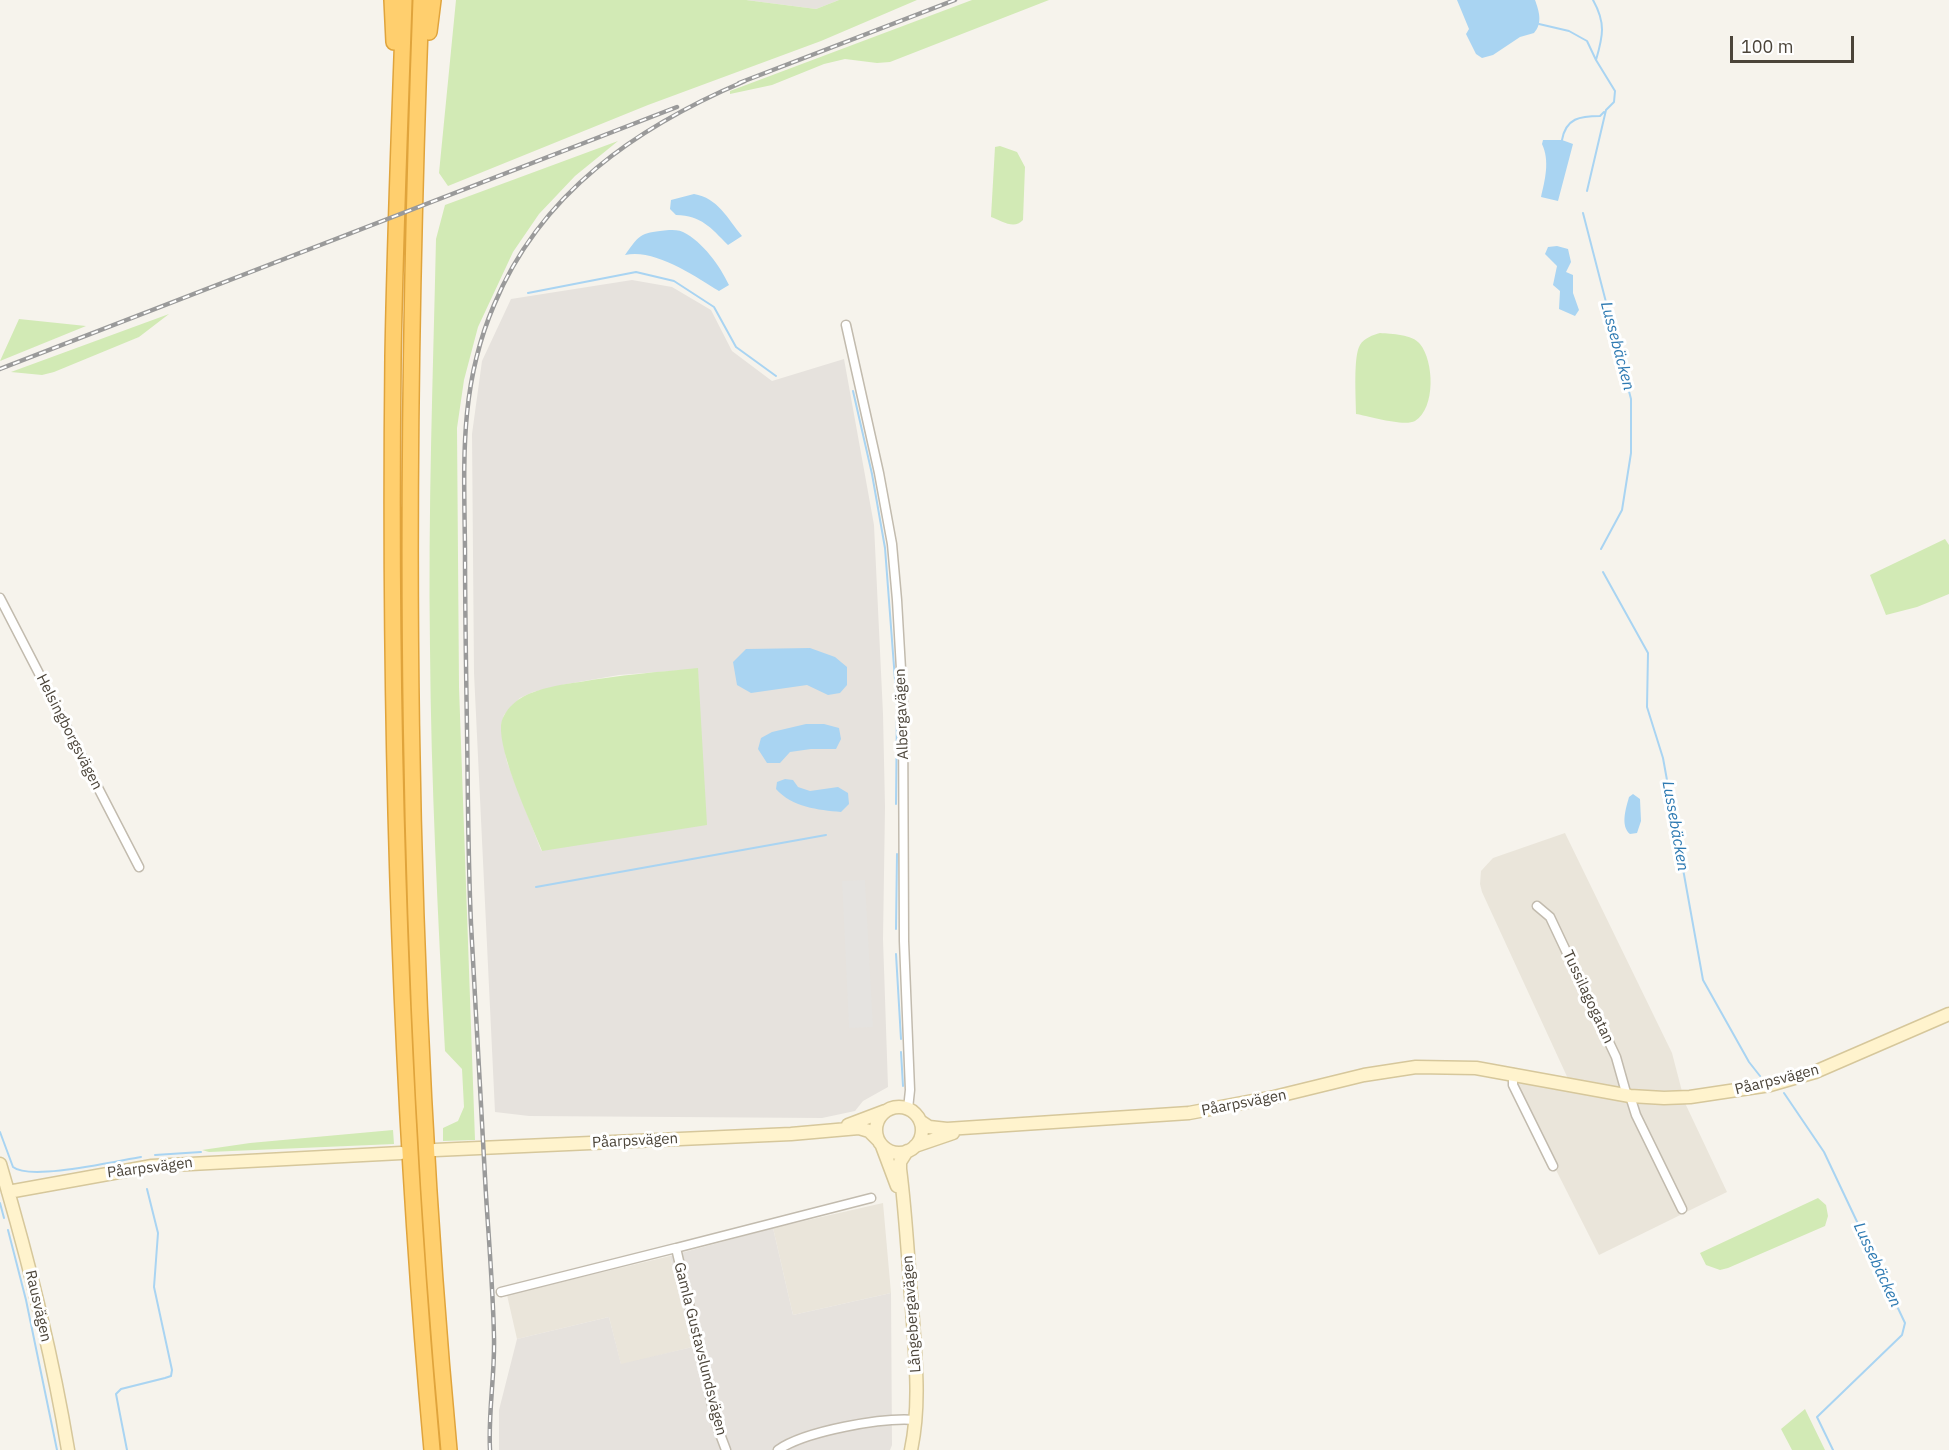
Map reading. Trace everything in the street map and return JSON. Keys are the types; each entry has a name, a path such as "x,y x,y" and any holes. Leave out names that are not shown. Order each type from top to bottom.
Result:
{"highway":[{"path":"392,0 399,156"},
{"path":"404,0 393,353 392,495 396,789 416,1258 432,1450"},
{"path":"421,0 409,407 409,602 417,924 425,1109 449,1450"},
{"path":"417,110 433,0"}],"street":[{"name":"Albergavägen","path":"846,325 879,473 892,544 897,600 903,704 904,941 910,1090 908,1109"},
{"name":"Helsingborgsvägen","path":"0,598 139,867"},
{"name":"Tussilagogatan","path":"1537,906 1550,917 1617,1057 1628,1096"},
{"name":"Påarpsvägen","path":"920,1121 925,1126 936,1129 971,1128 1189,1113 1274,1097 1364,1075 1405,1068 1458,1066 1513,1073 1628,1096 1690,1097 1779,1083 1815,1072 1949,1014"},
{"path":"1513,1073 1513,1085 1553,1166"},
{"path":"1628,1096 1682,1209"},
{"path":"897,1107 908,1109 920,1121 921,1135 911,1149 890,1151 880,1142 876,1124 886,1110 897,1107"},
{"name":"Påarpsvägen","path":"835,1129 886,1110"},
{"name":"Påarpsvägen","path":"435,1150 791,1134 863,1128 872,1133 880,1142"},
{"name":"Påarpsvägen","path":"911,1149 971,1128"},
{"name":"Långebergavägen","path":"880,1142 904,1209"},
{"name":"Långebergavägen","path":"911,1149 900,1165 916,1374 916,1420 911,1450"},
{"name":"Påarpsvägen","path":"8,1192 152,1166 401,1153"},
{"name":"Rausvägen","path":"0,1164 38,1305 68,1450"},
{"name":"Gamla Gustavslundsvägen","path":"501,1292 871,1198"},
{"name":"Gamla Gustavslundsvägen","path":"676,1248 717,1426 726,1450"},
{"path":"778,1450 801,1438 872,1421 916,1420"}],"shaded area":[{"path":"746,0 839,0 816,9"},
{"path":"632,280 672,287 711,310 732,351 772,381 844,359 874,525 885,807 883,939 888,1087 863,1101 855,1111 822,1118 529,1116 495,1112 474,673 472,434 482,361 511,299","holes":["698,669 542,851 507,762 501,725 504,715 520,698 533,692 619,675"]},
{"path":"1565,833 1672,1053 1685,1103 1727,1192 1599,1255 1513,1085 1513,1079 1570,1083 1480,884 1481,871 1493,858"},
{"path":"865,880 873,1027 849,1028 842,881"},
{"path":"883,1203 891,1293 793,1315 773,1228"},
{"path":"773,1228 793,1315 891,1293 892,1445 890,1450 499,1450 499,1410 517,1339 609,1317 621,1364 692,1347 670,1256"},
{"path":"670,1256 692,1347 621,1365 609,1317 517,1339 507,1295"}],"green space":[{"path":"456,0 746,0 816,9 839,0 917,0 821,41 648,105 448,186 439,173"},
{"path":"972,0 1049,0 890,62 877,63 845,59 824,64 772,85 730,94 730,91"},
{"path":"618,141 575,176 539,214 513,252 478,327 464,380 457,428 459,687 475,1140 443,1141 443,1128 458,1121 464,1107 462,1069 445,1051 433,799 430,545 436,239 445,205"},
{"path":"1000,146 1017,152 1025,167 1023,220 1016,224 1008,224 991,217 995,147"},
{"path":"169,314 139,337 54,372 42,375 11,372"},
{"path":"19,319 86,326 0,361"},
{"path":"1380,333 1412,338 1420,344 1428,361 1431,384 1427,406 1422,415 1410,423 1356,414 1358,351 1364,340"},
{"path":"1945,539 1949,545 1949,594 1917,607 1886,615 1870,575"},
{"path":"698,668 707,825 542,851 516,788 505,753 501,725 508,710 526,695 555,686"},
{"path":"393,1130 394,1144 209,1152 202,1150 250,1143"},
{"path":"1818,1198 1826,1205 1828,1216 1825,1226 1728,1268 1720,1270 1706,1265 1700,1253"},
{"path":"1805,1409 1825,1450 1792,1450 1781,1429"}],"water":[{"path":"1457,0 1535,0 1539,13 1539,25 1534,33 1520,37 1493,55 1482,58 1476,54 1466,34 1469,29"},
{"path":"1543,140 1562,140 1573,144 1558,201 1541,197 1546,164"},
{"path":"694,194 716,204 742,236 728,245 699,220 676,215 670,209 671,200"},
{"path":"669,230 683,232 704,248 729,285 719,291 661,259 636,254 625,255 643,235"},
{"path":"1557,246 1568,249 1571,262 1566,272 1573,275 1573,293 1579,310 1575,316 1559,309 1560,291 1553,285 1557,266 1545,254 1548,247"},
{"path":"810,648 835,657 847,667 847,685 840,693 828,695 807,685 751,693 737,685 733,662 746,649"},
{"path":"806,724 824,724 839,728 841,739 836,749 790,752 780,763 767,763 758,749 761,738 772,732"},
{"path":"785,779 793,780 798,787 810,791 838,787 848,793 849,804 841,812 815,809 798,804 776,789 777,782"},
{"path":"1633,794 1640,799 1641,821 1637,833 1630,834 1625,826 1625,817 1629,797"}],"waterway":[{"name":"Lussebäcken","path":"1587,191 1606,110 1614,102 1615,91 1596,60 1602,23 1593,0"},
{"name":"Lussebäcken","path":"1539,24 1569,31 1587,41 1596,60"},
{"path":"1562,140 1567,127 1575,120 1600,116 1604,112"},
{"name":"Lussebäcken","path":"1583,213 1631,399 1631,453 1622,510 1601,549"},
{"path":"528,293 636,272 674,281 714,307 736,347 776,376"},
{"path":"853,391 872,474 885,548 897,706 896,804"},
{"name":"Lussebäcken","path":"1603,572 1648,653 1647,707 1663,758 1703,980 1749,1062 1760,1076"},
{"path":"536,887 826,835"},
{"path":"896,929 897,854"},
{"path":"896,954 901,1039"},
{"path":"901,1052 903,1086"},
{"name":"Lussebäcken","path":"1784,1093 1824,1152 1905,1323 1902,1335 1817,1417 1833,1450"},
{"path":"0,1132 13,1167 22,1171 54,1171 141,1157"},
{"path":"155,1155 201,1152"},
{"path":"127,1450 116,1394 121,1389 171,1376 172,1370 154,1287 158,1233 147,1189"},
{"path":"0,1203 4,1218"},
{"path":"8,1230 26,1300 57,1450"}],"railway":[{"path":"739,83 955,0"},
{"path":"490,1450 493,1319 471,924 468,826 464,485 469,395 483,335 494,305 514,265 538,229 566,197 597,168 631,142 705,99 745,81"},
{"path":"0,369 677,107"}]}
